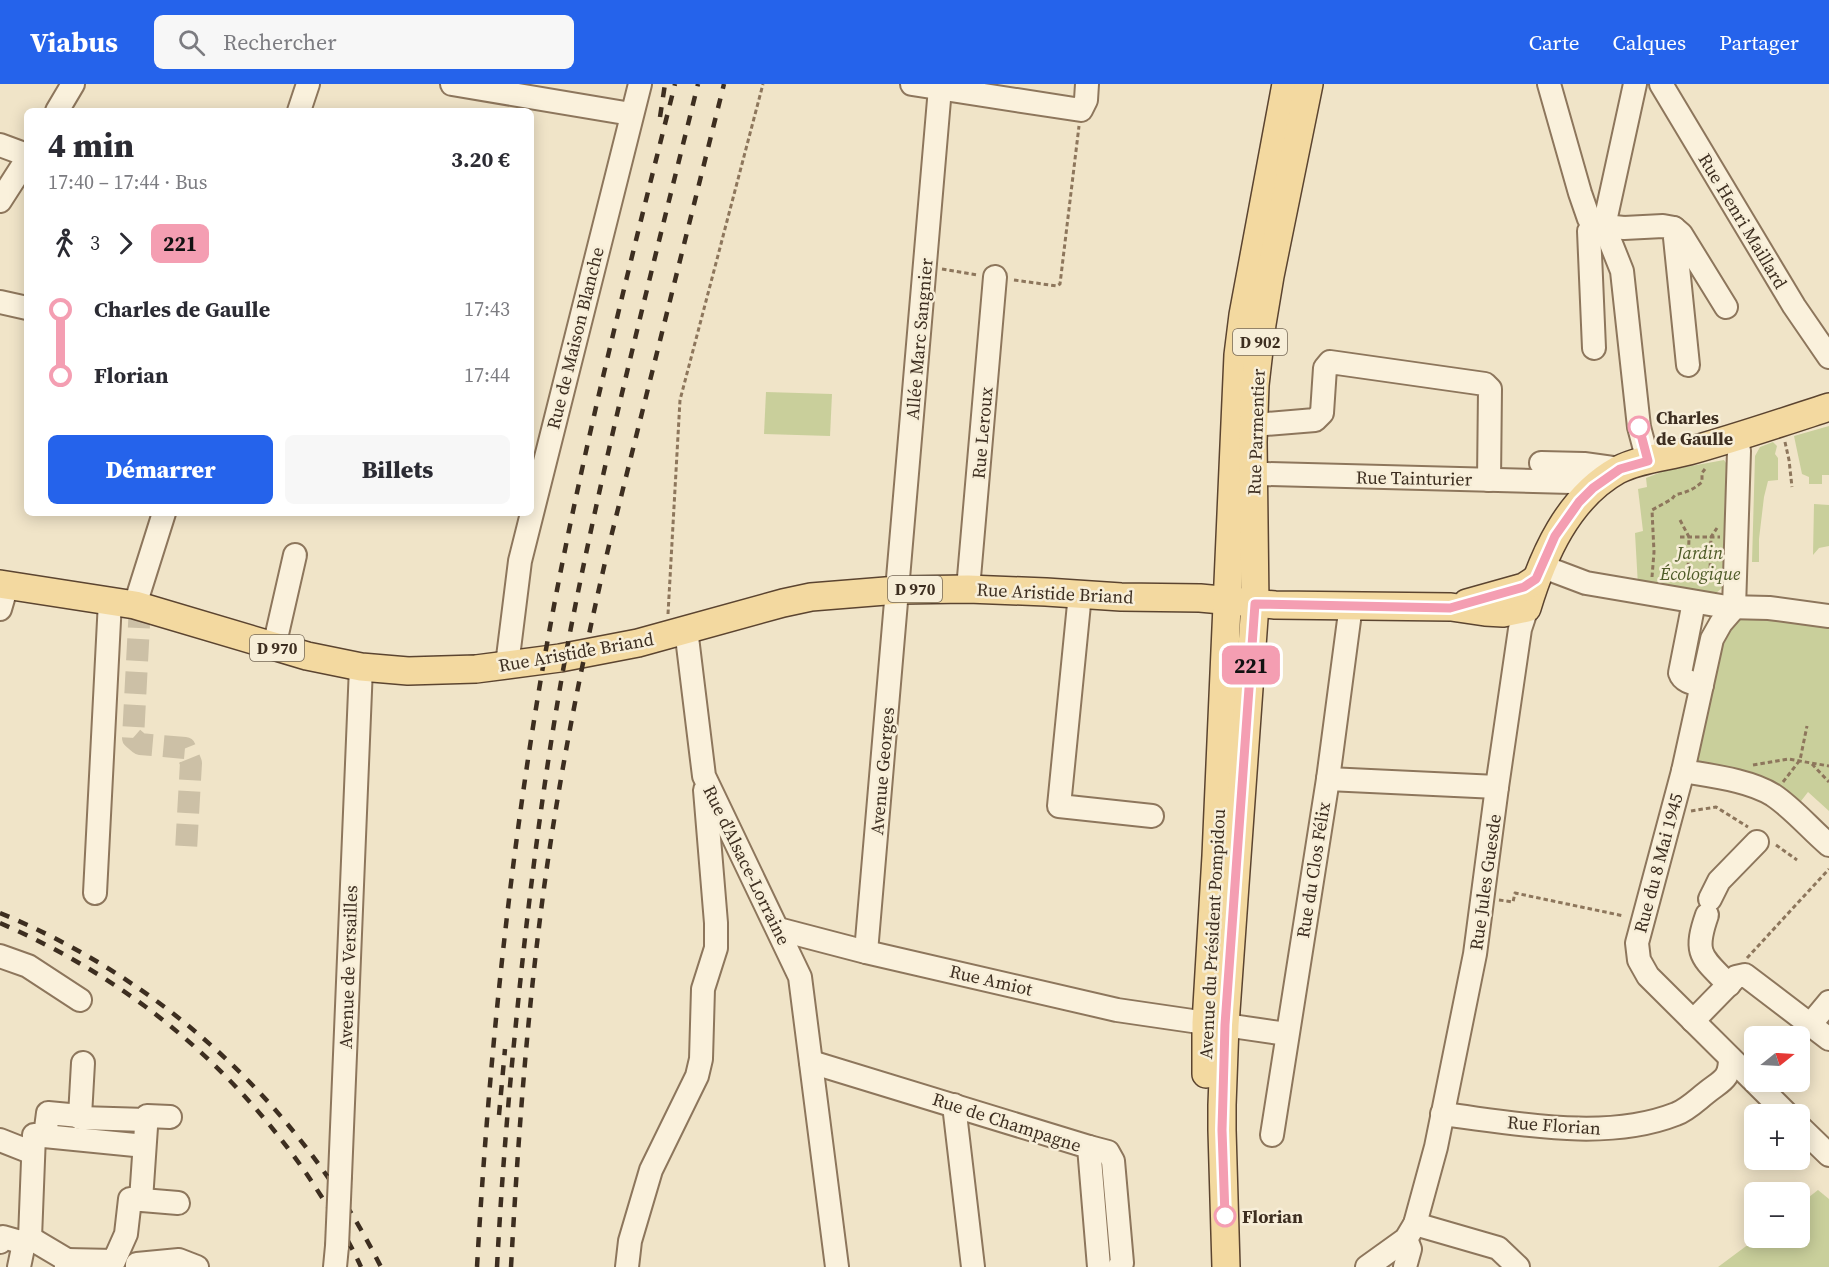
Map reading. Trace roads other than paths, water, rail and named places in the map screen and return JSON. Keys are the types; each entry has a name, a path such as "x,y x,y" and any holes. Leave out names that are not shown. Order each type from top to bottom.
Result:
{"main road":[{"name":"Rue Parmentier","path":"1244,434 1238,355 1243,315 1286,84"},
{"name":"Rue Parmentier","path":"1244,434 1255,385 1262,324 1276,243 1309,84"},
{"path":"1611,475 1653,460 1829,407"},
{"path":"1242,485 1240,466 1244,434"},
{"name":"Rue Jules Guesde","path":"1527,608 1538,572 1555,536 1579,502 1611,475"},
{"name":"Rue Parmentier","path":"1228,602 1228,570 1242,485"},
{"name":"Rue Parmentier","path":"1242,485 1255,604"},
{"path":"1200,598 1228,570"},
{"path":"1450,608 1524,587 1538,572"},
{"name":"Rue Aristide Briand","path":"2,593 122,603 274,647 361,667 408,671 476,669 608,650 802,599 898,590 968,589 1200,598 1255,604"},
{"path":"1228,602 1240,624 1236,700 1244,766"},
{"name":"Avenue du Président Pompidou","path":"1226,1267 1216,1024 1216,856 1228,602"},
{"path":"1255,604 1450,608 1503,613 1527,608"},
{"name":"Avenue du Président Pompidou","path":"1208,1267 1205,1135 1244,766 1255,604"}],"street":[{"path":"59,108 73,84"},
{"path":"300,108 308,84"},
{"path":"452,84 631,114"},
{"name":"Rue de Maison Blanche","path":"534,505 639,84"},
{"path":"912,84 1081,110 1086,100 1087,84"},
{"path":"1550,84 1588,219 1599,224 1674,228 1681,234 1726,307"},
{"path":"1635,84 1599,224 1622,271 1639,427 1653,460"},
{"name":"Rue Henri Maillard","path":"1661,84 1794,306 1829,357"},
{"name":"Allée Marc Sangnier","path":"898,590 940,88"},
{"path":"0,145 24,156"},
{"path":"0,201 24,162"},
{"path":"1594,348 1589,231 1599,224"},
{"path":"1674,228 1688,365"},
{"name":"Rue Leroux","path":"968,589 995,277"},
{"path":"0,302 24,307"},
{"path":"1244,434 1315,420 1322,413 1325,368 1330,362 1485,384 1490,389 1489,480"},
{"path":"1734,598 1739,451 1736,436"},
{"path":"1541,463 1584,464 1611,475"},
{"name":"Rue Tainturier","path":"1242,485 1268,474 1571,482 1611,475"},
{"path":"95,893 122,603 163,516"},
{"name":"Rue de Maison Blanche","path":"507,665 520,561 531,516"},
{"path":"274,647 295,555"},
{"path":"1538,572 1694,602 1770,593"},
{"name":"Avenue Georges","path":"866,951 898,590"},
{"path":"1080,594 1059,806 1152,816"},
{"path":"1734,598 1769,608 1829,616"},
{"name":"Rue du 8 Mai 1945","path":"1727,1068 1693,1021 1648,975 1639,960 1637,943 1683,771 1712,639 1734,598"},
{"path":"1694,602 1680,673 1689,682 1702,685"},
{"name":"Rue du Clos Félix","path":"1272,1135 1328,779 1351,605"},
{"name":"Rue Jules Guesde","path":"1405,1267 1410,1249 1410,1231 1436,1147 1475,954 1520,630 1527,608"},
{"name":"Rue d'Alsace-Lorraine","path":"676,632 704,776 800,977 837,1267"},
{"name":"Avenue de Versailles","path":"336,1257 361,667"},
{"path":"1683,771 1753,785 1773,795 1829,845"},
{"path":"627,1267 630,1241 651,1170 697,1076 701,1059 704,989 716,948 704,776"},
{"path":"1328,779 1497,787"},
{"path":"1734,981 1703,958 1700,949 1702,930 1708,907 1719,881 1758,837"},
{"name":"Rue Amiot","path":"778,929 1117,1010 1287,1034"},
{"path":"0,957 28,966 80,1000"},
{"path":"1693,1021 1734,981 1745,975 1809,1026 1829,1002"},
{"path":"1810,1027 1829,1039"},
{"name":"Rue de Champagne","path":"811,1062 1089,1147 1099,1267"},
{"path":"80,1116 83,1063"},
{"path":"1727,1068 1754,1082 1777,1104"},
{"name":"Rue Florian","path":"1442,1114 1570,1128 1609,1129 1640,1124 1678,1113 1727,1068"},
{"path":"954,1105 973,1267"},
{"path":"19,1267 27,1241 37,1141 48,1113 80,1116 80,1118 146,1120"},
{"path":"141,1200 147,1116 170,1117"},
{"path":"1810,1137 1829,1155"},
{"path":"0,1140 135,1145"},
{"path":"1089,1147 1108,1152 1113,1161 1122,1263 1119,1267"},
{"path":"0,1242 3,1237 27,1241 67,1263 114,1261 126,1234 130,1199 178,1203"},
{"path":"1367,1267 1410,1231 1498,1248 1518,1267"},
{"path":"137,1267 137,1264 179,1260 197,1267"}],"tunnel":[{"path":"140,606 133,738 140,744 185,748 191,763 186,850"}],"railway":[{"path":"660,117 665,84"},
{"path":"477,1267 489,1097 506,927 516,842 542,674 570,526 598,399 675,84"},
{"path":"497,1267 516,1019 541,813 560,685 613,433 698,84"},
{"path":"511,1267 528,1030 544,888 565,757 581,670 610,541 724,84"},
{"path":"0,913 60,941 118,974 172,1013 222,1056 269,1103 311,1154 348,1209 381,1267"},
{"path":"0,923 90,969 171,1026 208,1059 243,1094 306,1173 328,1207 361,1267"},
{"path":"499,1115 505,1049"}],"place":[{"name":"Charles de Gaulle","path":"1639,427"},
{"name":"Florian","path":"1225,1216"}],"park label":[{"name":"Jardin Écologique","path":"1700,562"}]}
